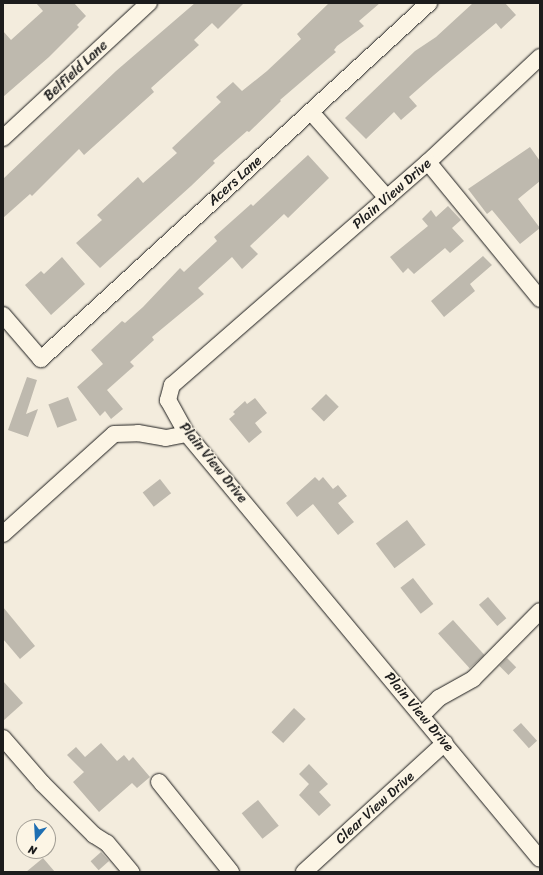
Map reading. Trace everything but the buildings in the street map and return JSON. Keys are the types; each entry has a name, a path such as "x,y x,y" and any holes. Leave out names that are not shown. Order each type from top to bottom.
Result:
{"street":[{"name":"Belfield Lane","path":"3,138 149,3"},
{"name":"Acers Lane","path":"3,315 41,359 429,3"},
{"name":"Plain View Drive","path":"540,57 428,162 172,386 168,400 187,434 540,859"},
{"path":"311,112 387,198"},
{"path":"428,162 540,299"},
{"path":"3,534 114,434 138,433 166,438 187,434"},
{"path":"422,716 439,698 473,679 540,610"},
{"path":"3,738 80,822 107,843 131,872"},
{"name":"Clear View Drive","path":"304,872 445,743"},
{"path":"159,782 230,872"}]}
